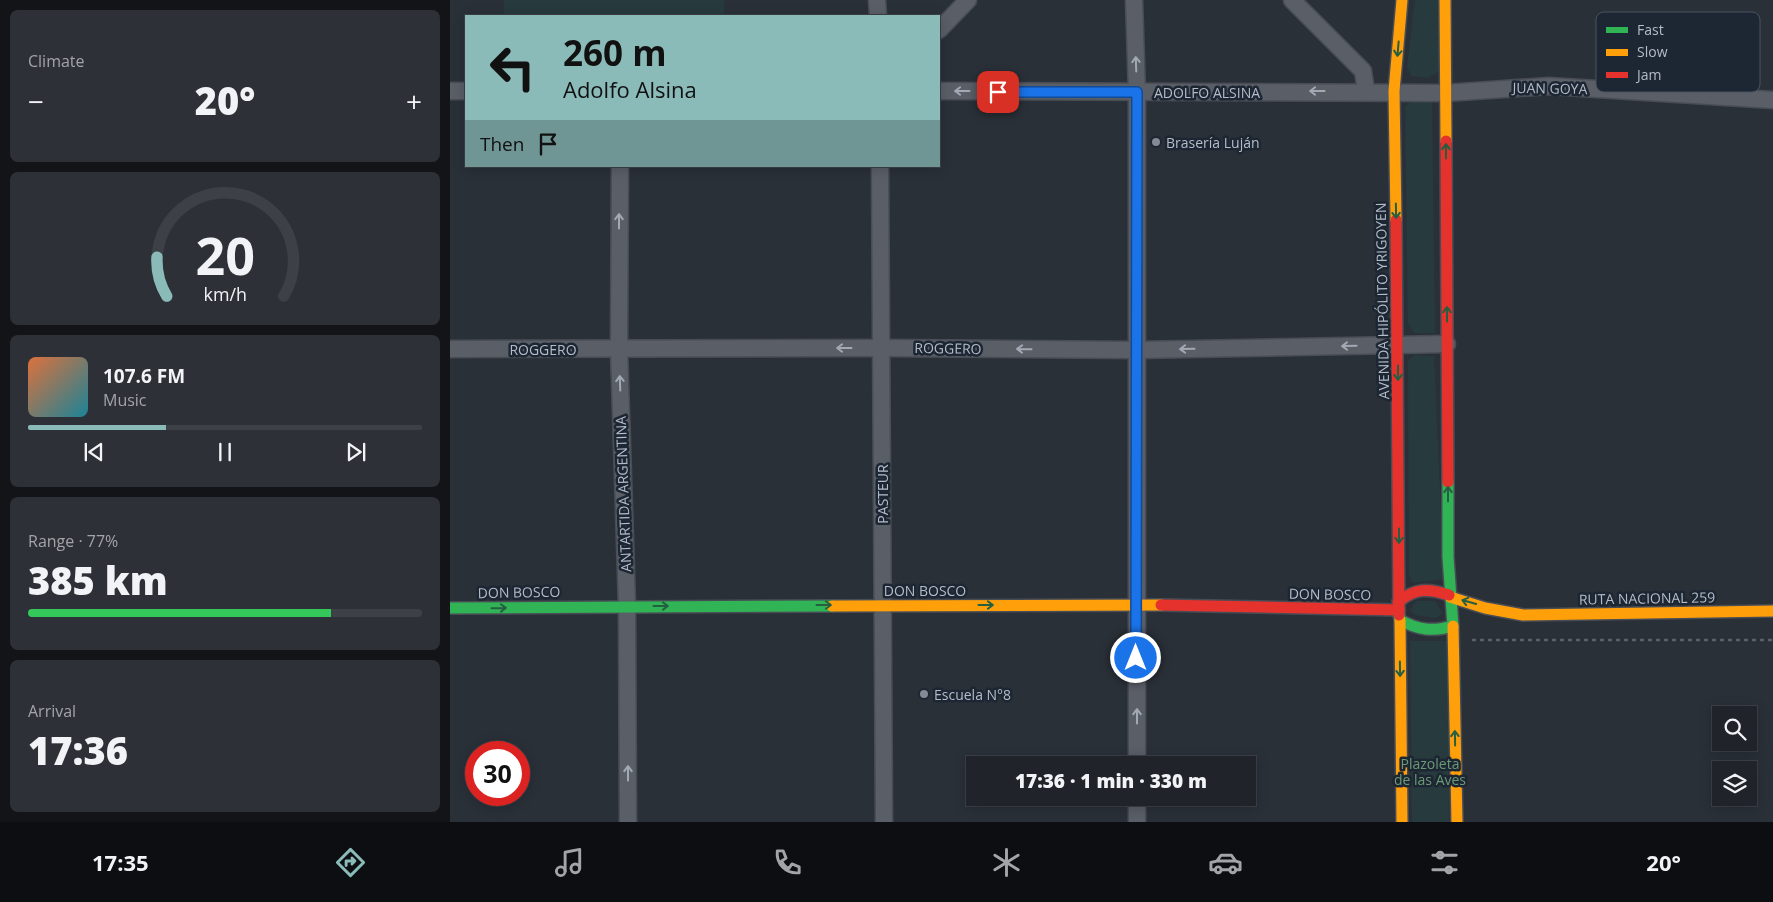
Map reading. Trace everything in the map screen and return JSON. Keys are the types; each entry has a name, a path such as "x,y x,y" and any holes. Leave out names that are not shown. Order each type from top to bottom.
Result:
{"main road":[{"name":"AVENIDA HIPÓLITO YRIGOYEN","path":"1402,0 1394,92 1402,822"},
{"path":"1445,0 1449,596 1455,624 1453,640 1457,822"},
{"path":"1449,596 1427,589 1411,591 1399,611 1414,629 1440,630 1455,624"},
{"name":"RUTA NACIONAL 259","path":"1449,596 1485,608 1523,615"},
{"name":"DON BOSCO","path":"450,608 1136,604 1399,611"},
{"name":"RUTA NACIONAL 259","path":"1485,620 1523,615 1773,611"}],"street":[{"path":"877,0 878,15"},
{"path":"940,29 968,0"},
{"path":"1134,0 1137,92 1137,756"},
{"path":"1292,0 1362,70 1366,91"},
{"name":"JUAN GOYA","path":"1446,93 1549,86 1596,89"},
{"path":"450,92 465,91"},
{"name":"ADOLFO ALSINA","path":"940,91 1366,91 1446,93"},
{"name":"JUAN GOYA","path":"1645,92 1773,100"},
{"name":"ANTARTIDA ARGENTINA","path":"620,167 618,349 626,606 628,822"},
{"name":"PASTEUR","path":"880,167 884,822"},
{"name":"ROGGERO","path":"450,349 882,348 1138,350 1447,344"},
{"path":"1137,806 1137,822"}],"path":[{"path":"1453,640 1773,640"}],"green space":[{"path":"504,0 724,0 724,15 504,15"},
{"path":"1415,0 1438,0 1439,72 1428,78 1412,76 1407,68"},
{"path":"1412,100 1432,101 1435,333 1414,333 1408,323 1405,107"},
{"path":"1415,355 1434,356 1444,579 1413,583 1409,575 1408,361"},
{"path":"1416,601 1435,601 1443,613 1436,618 1415,615 1410,610"},
{"name":"Plazoleta de las Aves","path":"1410,641 1447,641 1449,822 1412,822"}],"traffic: fast":[{"path":"1399,615 1400,620 1419,628 1439,629 1453,626 1448,557 1448,482"},
{"path":"450,608 832,606"}],"traffic: slow":[{"path":"1396,220 1394,91 1402,0"},
{"path":"1445,0 1446,141"},
{"path":"1450,597 1485,608 1523,615 1773,611"},
{"path":"832,606 1161,605"},
{"path":"1400,620 1402,822"},
{"path":"1453,626 1457,822"}],"traffic: jam":[{"path":"1446,141 1448,482"},
{"path":"1396,220 1399,615"},
{"path":"1398,602 1410,594 1428,590 1449,595"},
{"path":"1161,605 1399,610"}],"place":[{"name":"Brasería Luján","path":"1156,142"},
{"name":"Escuela N°8","path":"924,694"}],"route":[{"path":"998,92 1137,92 1136,658"}]}
